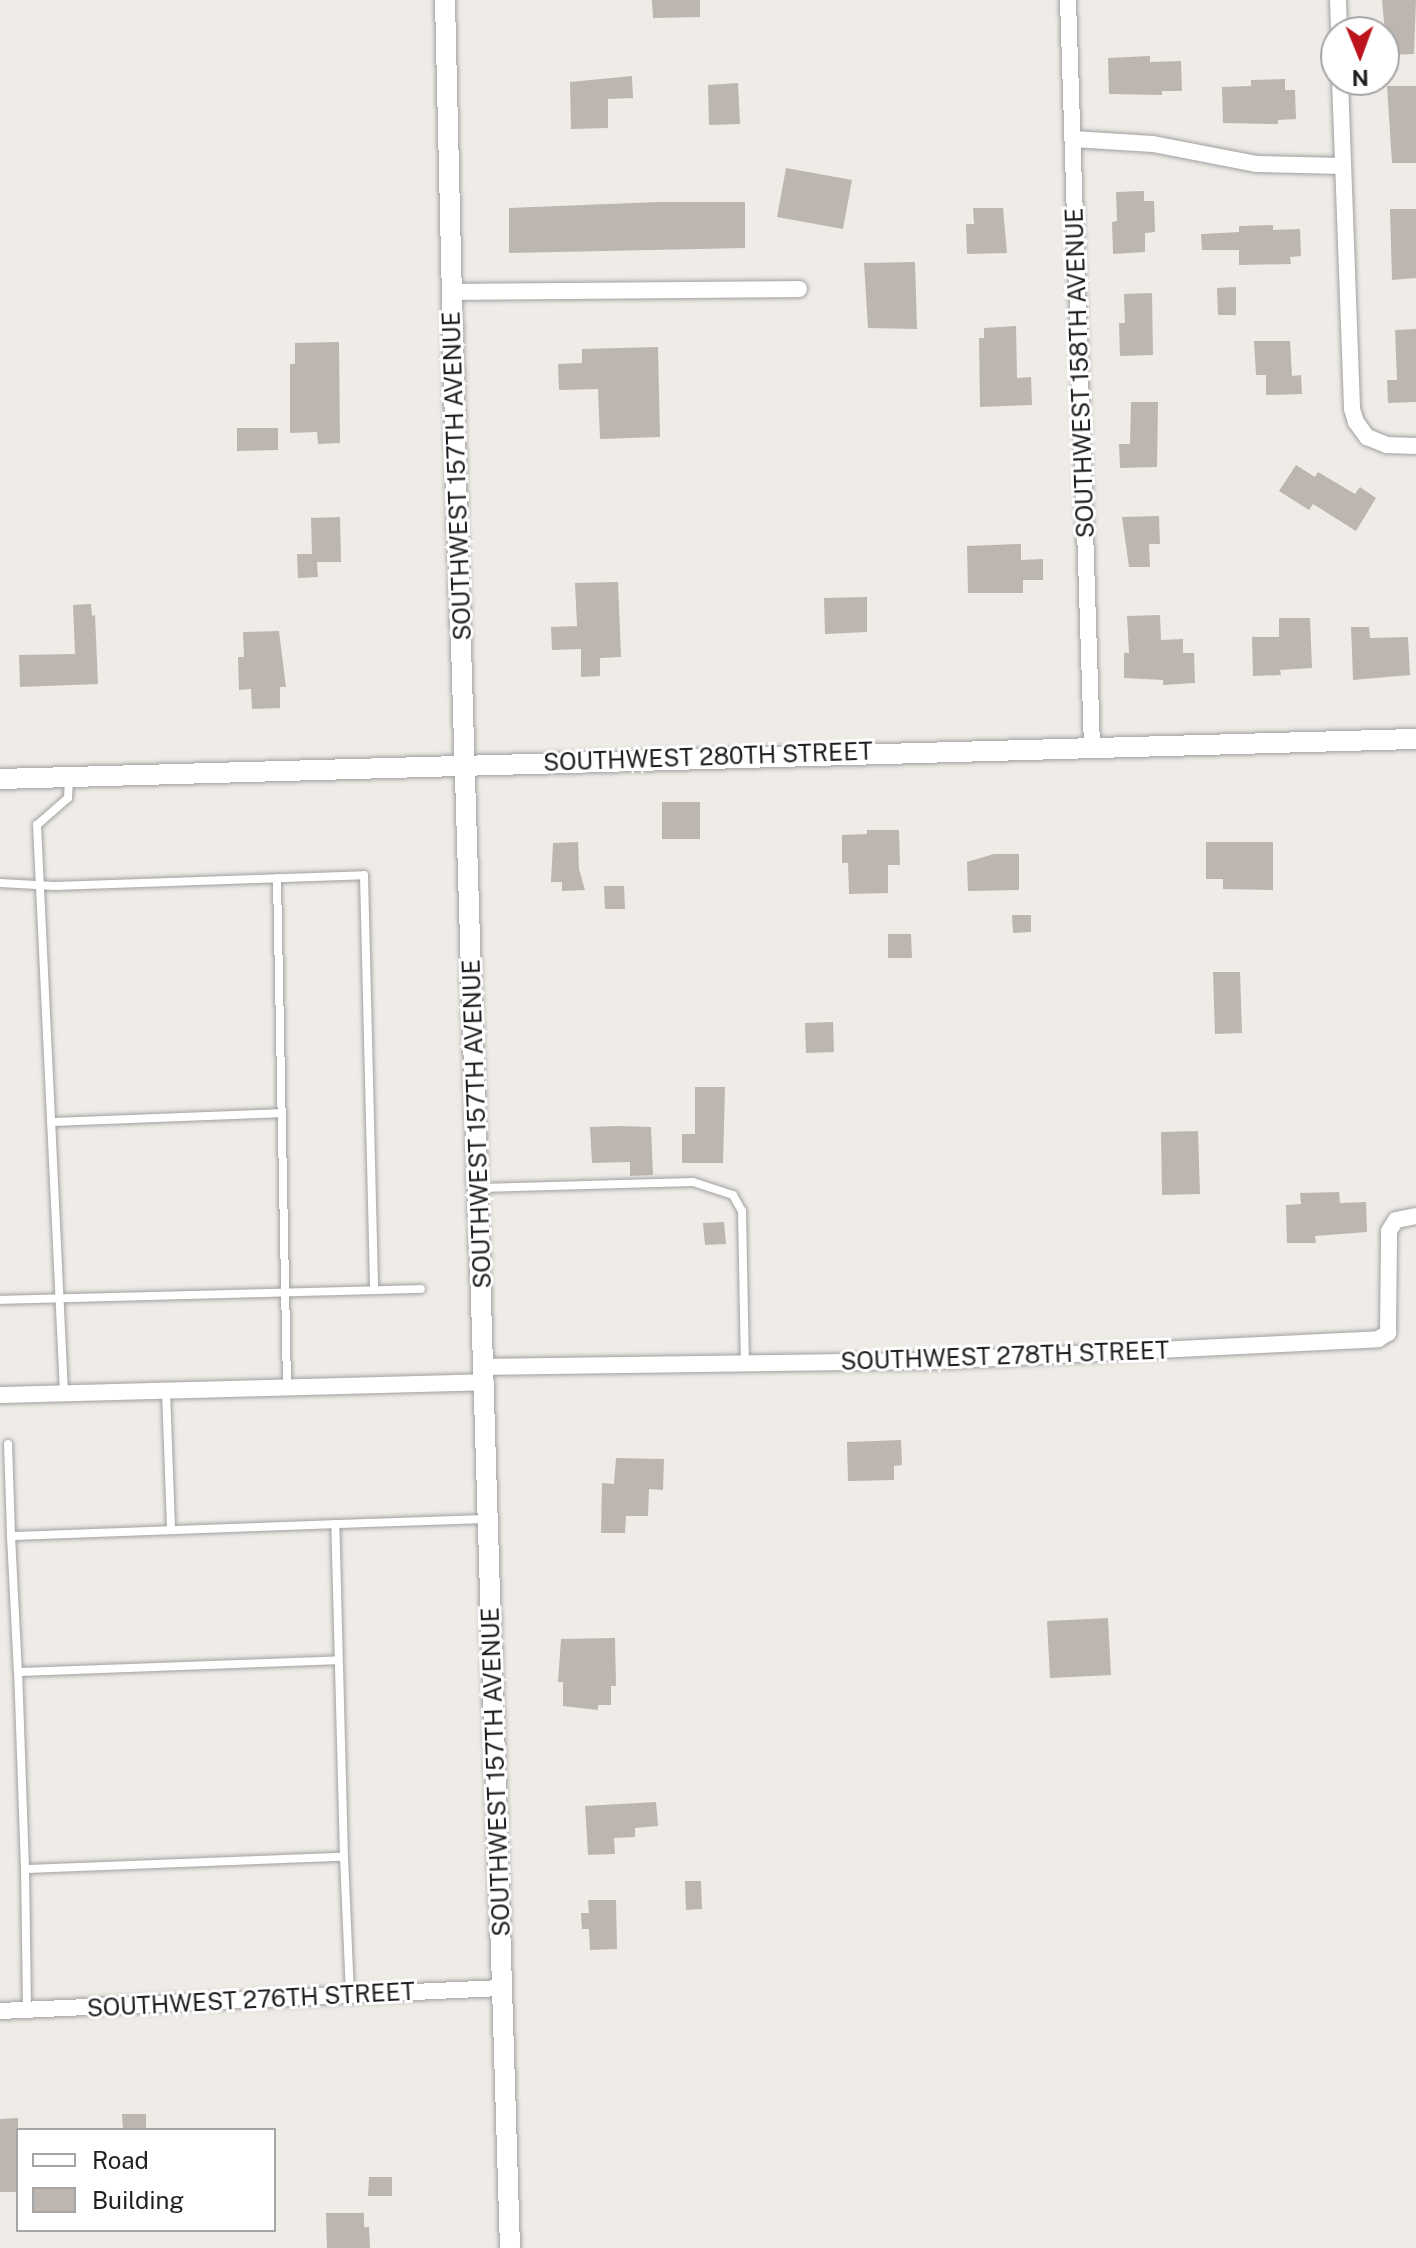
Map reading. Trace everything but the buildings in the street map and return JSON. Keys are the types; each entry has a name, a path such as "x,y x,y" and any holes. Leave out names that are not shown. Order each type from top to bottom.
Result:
{"street":[{"name":"SOUTHWEST 157TH AVENUE","path":"445,0 510,2248"},
{"name":"SOUTHWEST 158TH AVENUE","path":"1068,0 1092,746"},
{"path":"1341,96 1351,396 1356,422 1367,437 1387,445 1416,446"},
{"path":"1073,139 1142,143 1257,164 1343,166"},
{"path":"452,292 799,289"},
{"name":"SOUTHWEST 280TH STREET","path":"0,779 1416,739"},
{"name":"SOUTHWEST 278TH STREET","path":"0,1395 287,1387 745,1362 933,1361 1378,1339 1388,1333 1389,1231 1396,1220 1416,1216"},
{"name":"SOUTHWEST 276TH STREET","path":"0,2011 501,1988"}],"lane":[{"path":"64,1393 37,825 68,798 69,777"},
{"path":"0,883 364,875 374,1290"},
{"path":"277,878 287,1387"},
{"path":"51,1122 281,1113"},
{"path":"479,1188 693,1182 733,1195 742,1211 745,1362"},
{"path":"0,1300 421,1289"},
{"path":"166,1390 171,1530"},
{"path":"8,1444 25,1869 27,2010"},
{"path":"11,1536 489,1519"},
{"path":"335,1524 350,1995"},
{"path":"18,1672 338,1660"},
{"path":"25,1869 344,1857"}]}
